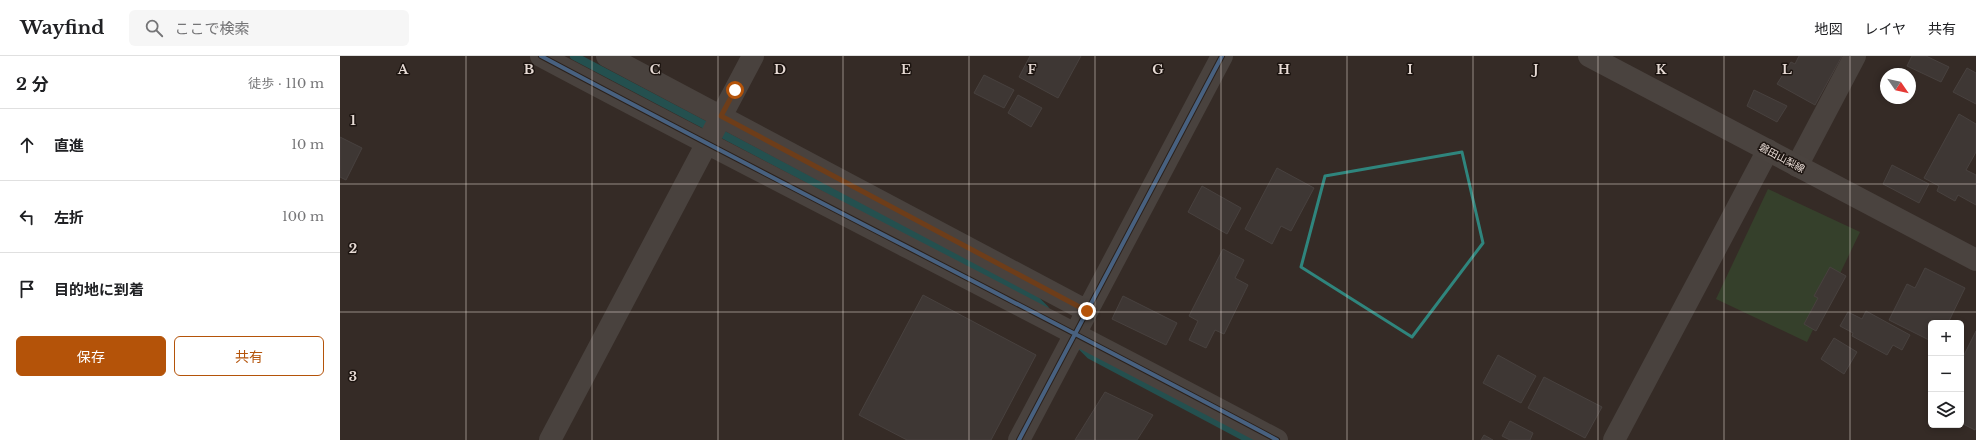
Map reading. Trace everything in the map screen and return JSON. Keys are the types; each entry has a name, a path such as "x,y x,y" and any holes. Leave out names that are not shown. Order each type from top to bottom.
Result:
{"main road":[{"name":"磐田山梨線","path":"1589,56 1976,260"}],"street":[{"path":"541,56 706,144 1076,333 1277,440"},
{"path":"608,56 1087,311"},
{"path":"550,440 753,56"},
{"path":"1019,440 1222,56"},
{"path":"1797,166 1854,56"},
{"path":"1614,440 1768,150"}],"highlighted area":[{"path":"1462,152 1483,243 1412,337 1301,267 1325,176"}],"green space":[{"path":"1768,189 1860,232 1807,342 1716,299"}],"building":[{"path":"1030,56 1081,56 1058,98 1019,77"},
{"path":"1799,56 1842,56 1815,105 1777,84 1791,62 1795,64"},
{"path":"1912,56 1926,56 1949,67 1941,82 1916,70 1916,68 1907,66"},
{"path":"1967,68 1976,73 1976,104 1953,92"},
{"path":"984,75 1014,90 1004,108 974,93"},
{"path":"1754,90 1787,106 1777,122 1747,106"},
{"path":"1018,95 1042,108 1031,127 1008,113"},
{"path":"1959,114 1976,124 1976,152 1966,170 1976,175 1976,205 1958,195 1955,201 1937,191 1939,186 1924,178"},
{"path":"340,137 362,148 346,180 340,177"},
{"path":"1892,165 1929,184 1919,203 1883,184"},
{"path":"1277,168 1314,188 1291,231 1281,226 1272,244 1245,229"},
{"path":"1202,186 1241,208 1227,234 1188,212"},
{"path":"1223,249 1244,260 1235,278 1248,285 1224,334 1215,330 1206,348 1189,340 1198,321 1189,316"},
{"path":"1830,267 1846,276 1816,331 1804,324 1818,298 1814,296"},
{"path":"1925,268 1965,288 1949,320 1928,320 1928,340 1889,320 1907,284 1915,288"},
{"path":"923,295 1036,355 991,440 907,440 859,415"},
{"path":"1123,296 1177,323 1166,345 1112,319"},
{"path":"1866,311 1910,335 1902,350 1893,345 1887,355 1852,336 1853,333 1840,326 1848,312 1862,319"},
{"path":"1976,331 1975,430 1964,424 1964,355"},
{"path":"1834,338 1857,352 1844,374 1821,359"},
{"path":"1498,355 1536,376 1521,403 1483,383"},
{"path":"1544,377 1602,407 1585,438 1528,408"},
{"path":"1105,392 1153,415 1137,440 1075,440"},
{"path":"1510,421 1533,433 1530,440 1510,440 1502,436"},
{"path":"1484,435 1493,440 1481,440"}],"waterway":[{"path":"574,56 1034,298 1045,309"},
{"path":"1080,345 1090,355 1250,440"}],"cycle path":[{"path":"541,56 1277,440"},
{"path":"1019,440 1222,56"}],"route":[{"path":"735,90 721,116 1087,311"}]}
